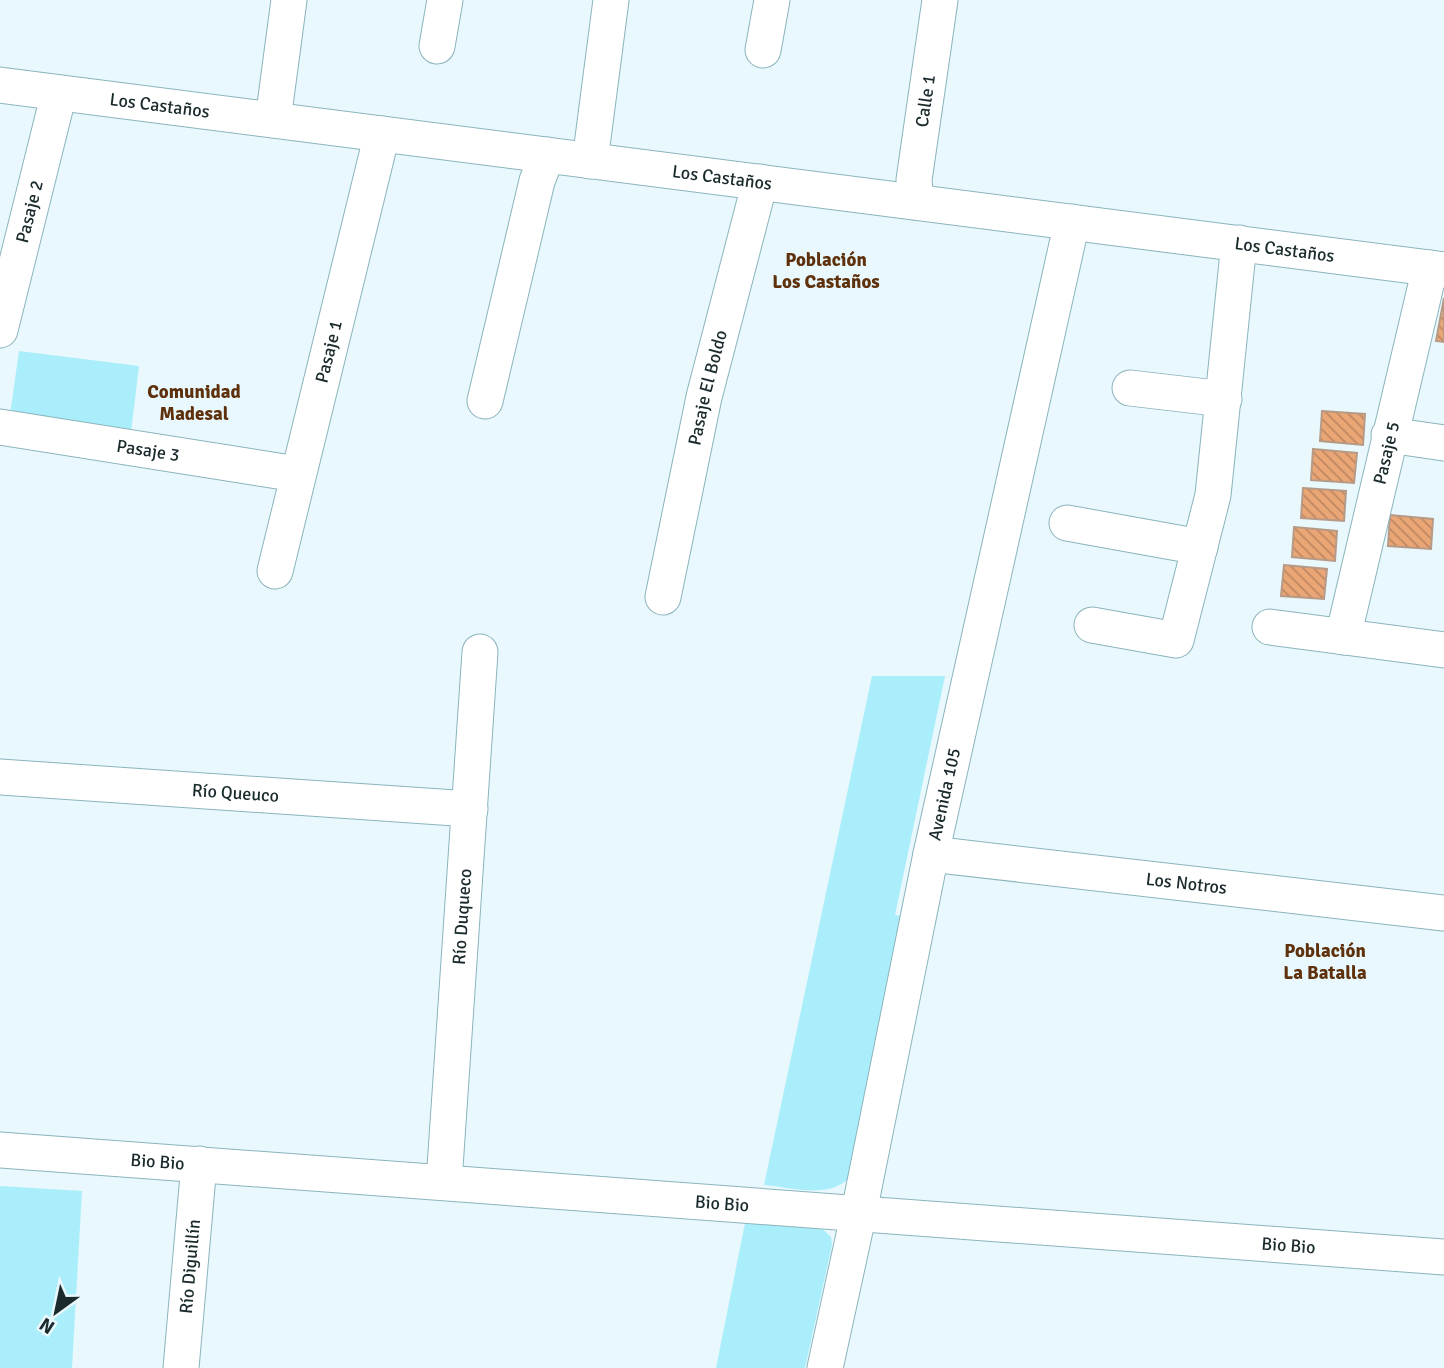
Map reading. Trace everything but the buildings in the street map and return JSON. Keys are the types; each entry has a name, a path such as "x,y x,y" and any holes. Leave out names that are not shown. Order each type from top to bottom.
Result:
{"street":[{"path":"273,120 289,0"},
{"path":"437,46 445,0"},
{"path":"590,160 611,0"},
{"path":"763,50 772,0"},
{"name":"Calle 1","path":"916,202 914,180 940,0"},
{"name":"Los Castaños","path":"0,85 1437,269"},
{"name":"Pasaje 2","path":"0,330 59,93"},
{"name":"Pasaje 1","path":"275,570 382,134"},
{"path":"485,401 537,181 547,155"},
{"name":"Pasaje El Boldo","path":"663,597 704,397 760,182"},
{"name":"Avenida 105","path":"825,1368 931,854 1072,222"},
{"path":"1092,625 1176,640 1213,495 1239,243"},
{"name":"Pasaje 5","path":"1343,637 1389,435 1437,269"},
{"path":"1130,387 1224,400"},
{"name":"Pasaje 3","path":"0,427 297,474"},
{"path":"1389,435 1444,443"},
{"path":"1067,523 1200,547"},
{"path":"1270,627 1444,650"},
{"name":"Río Duqueco","path":"444,1182 480,652"},
{"name":"Río Queuco","path":"0,777 470,809"},
{"name":"Los Notros","path":"931,854 1444,913"},
{"name":"Bio Bio","path":"0,1150 1444,1257"},
{"name":"Río Diguillín","path":"181,1368 199,1164"}],"shaded area":[{"path":"19,351 139,366 131,432 10,415"},
{"path":"872,676 945,676 895,915 905,916 850,1177 841,1184 821,1190 764,1185"},
{"path":"0,1186 82,1191 72,1368 0,1368"},
{"path":"746,1218 818,1225 831,1237 832,1245 805,1368 716,1368"}],"district":[{"name":"Población Los Castaños","path":"826,270"},
{"name":"Comunidad Madesal","path":"194,402"},
{"name":"Población La Batalla","path":"1325,961"}]}
